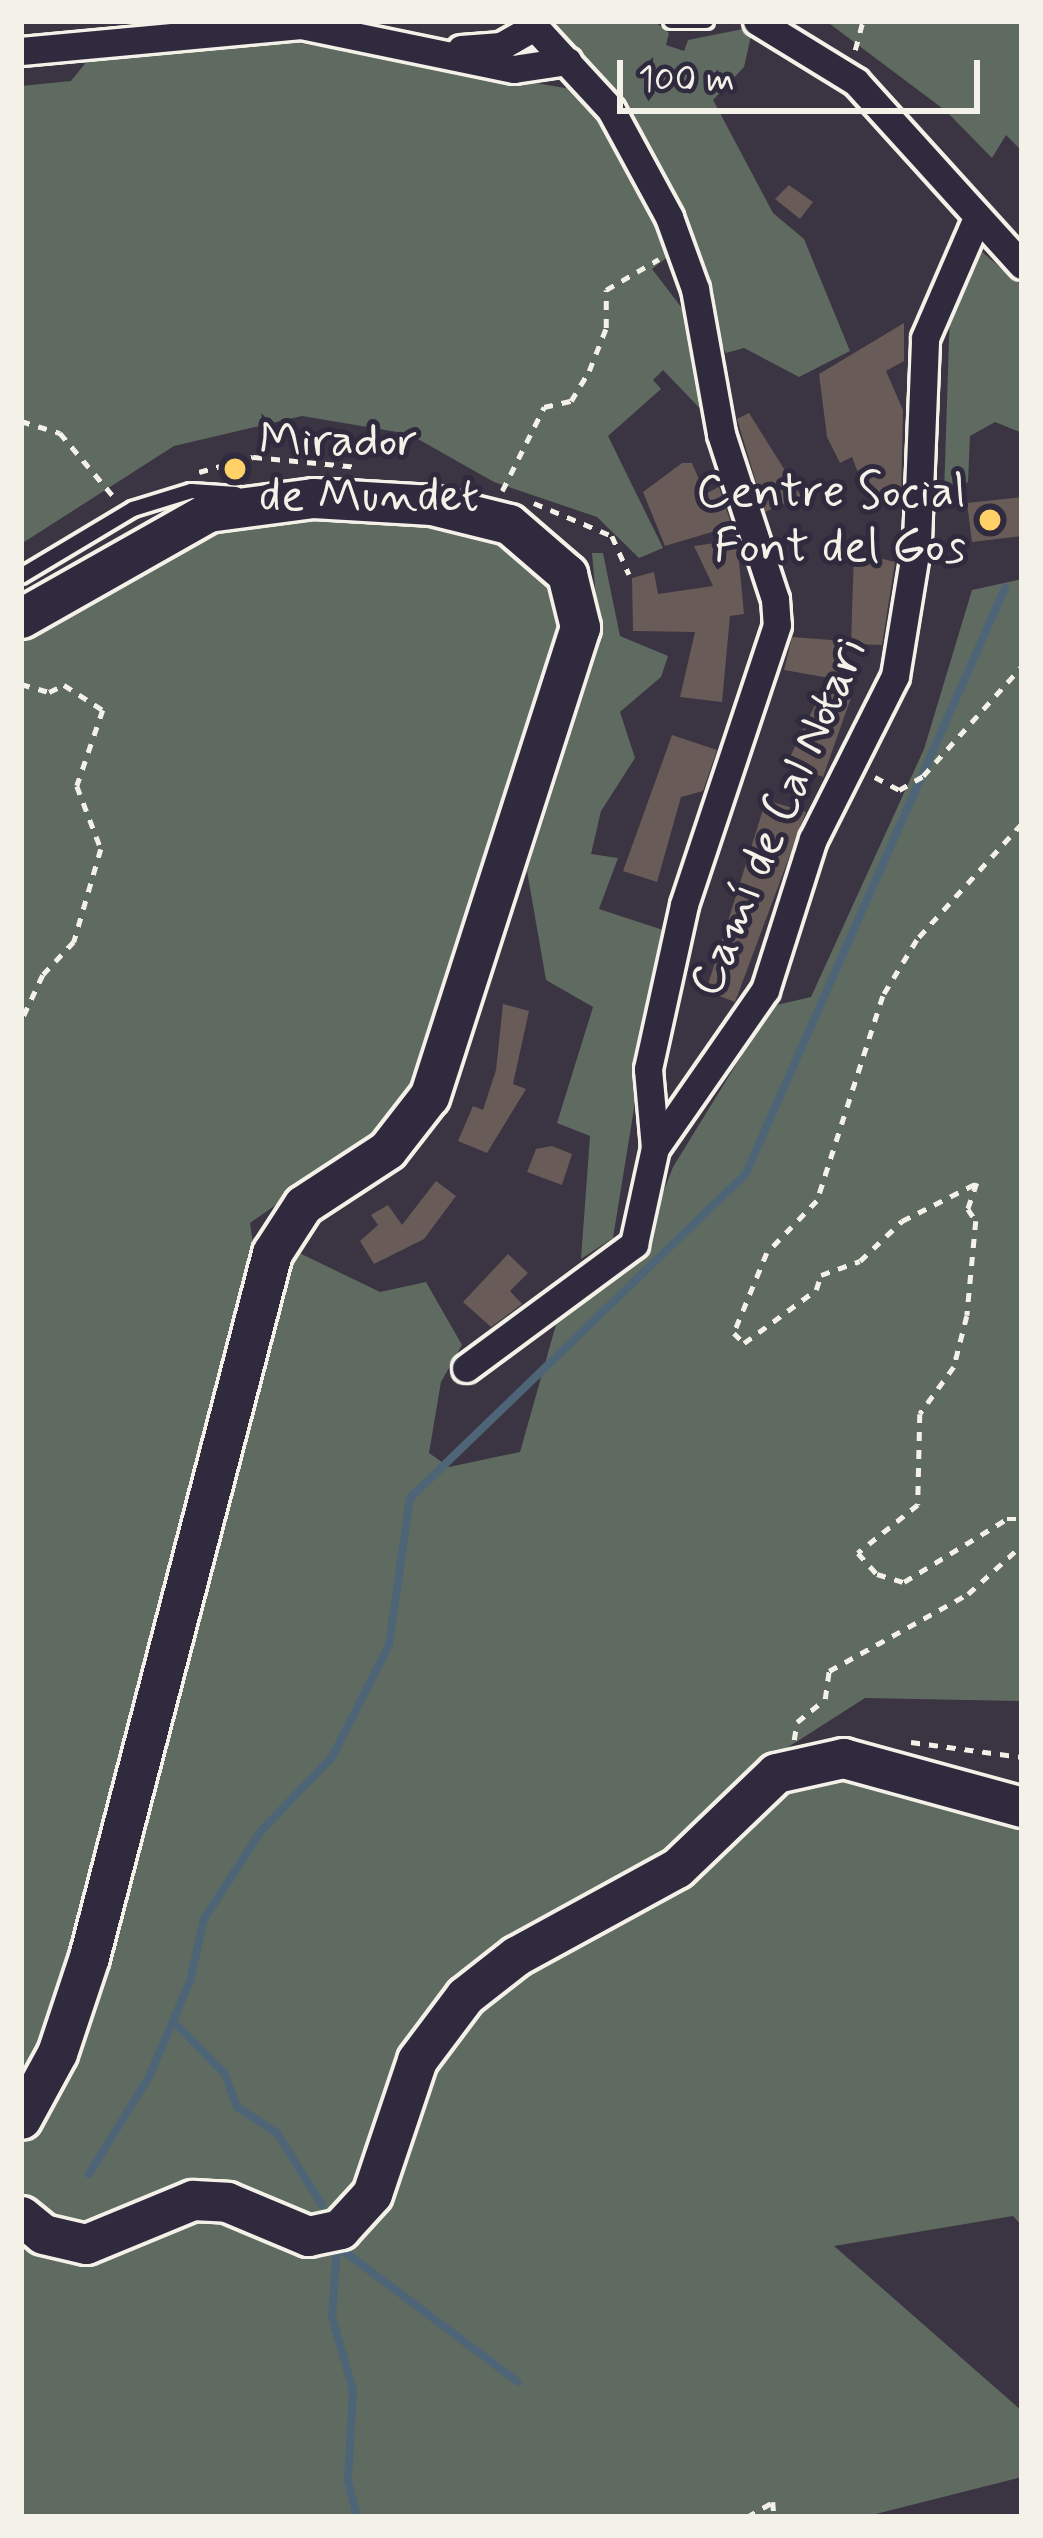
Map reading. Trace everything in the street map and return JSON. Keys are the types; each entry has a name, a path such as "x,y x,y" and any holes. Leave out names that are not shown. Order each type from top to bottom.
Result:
{"street":[{"path":"757,21 856,82 1022,265"},
{"path":"21,50 266,25 439,34 501,46 532,24"},
{"name":"Camí de Cal Notari","path":"466,1368 634,1244 655,1148 648,1070 684,905 777,625 680,247 611,110 532,24"},
{"path":"439,34 514,69 567,61"},
{"name":"Camí de Cal Notari","path":"655,1148 765,990 812,839 895,676 920,516 925,338 977,218"},
{"path":"21,2119 57,2053 89,1957 272,1253 303,1205 387,1150 429,1096 579,646 567,574 509,524 432,505 258,500 180,525 26,617"},
{"path":"21,2216 43,2234 86,2244 193,2200 227,2203 308,2236 340,2229 372,2194 417,2060 465,1996 516,1956 677,1868 776,1773 843,1758 1022,1807"}],"lane":[{"path":"671,21 706,21"},
{"path":"21,576 133,508 191,491 258,500"},
{"path":"26,617 55,598 76,542"}],"path":[{"path":"422,21 439,34"},
{"path":"502,494 544,407 572,401 589,371 606,328 606,290 680,247"},
{"path":"21,421 60,433 122,506"},
{"path":"866,770 904,789 1022,666"},
{"path":"21,684 50,692 64,685 103,710 77,786 101,849 74,942 43,975 21,1022"},
{"path":"1022,824 917,940 883,996 817,1201 767,1253 734,1333 744,1343 816,1290 821,1275 860,1261 902,1221 977,1183 968,1209 976,1221 967,1316 954,1367 920,1414 918,1505 858,1553 877,1574 904,1582 1007,1519 1022,1519"},
{"path":"802,1742 791,1729 825,1699 829,1671 968,1594 1022,1544"},
{"path":"747,2517 773,2502 774,2517"}],"green space":[{"path":"550,21 654,21 669,33 666,45 684,51 688,40 753,27 744,67 713,100 773,213 804,239 850,351 799,377 744,348 726,353"},
{"path":"826,21 1022,21 1022,151 1006,135 992,158 946,111"},
{"path":"293,42 571,89 592,104 647,194 670,255 652,269 694,324 713,422 663,370 653,380 661,389 608,436 663,548 639,558 597,517 494,482 409,434 302,416 174,446 21,544 21,86 71,81 88,60"},
{"path":"981,251 1022,286 1022,433 995,422 970,436 968,482 944,495 950,309"},
{"path":"278,516 487,532 547,574 565,625 425,1071 395,1121 250,1223 255,1257 61,1995 21,2096 21,638 196,541"},
{"path":"592,553 603,553 620,636 668,656 661,677 620,712 635,758 601,811 591,854 618,858 599,909 663,930 613,1238 581,1259 590,1136 557,1123 593,1007 546,980 527,871 600,643"},
{"path":"1022,579 1022,1701 865,1698 768,1760 656,1862 495,1954 363,2181 319,2221 270,2208 67,2231 24,2197 21,2145 57,2088 289,1248 380,1292 426,1282 462,1345 441,1382 429,1453 449,1467 520,1452 557,1321 641,1248 673,1167 772,1006 811,997 924,749 972,590"},
{"path":"841,1774 1022,1823 1022,2226 1013,2216 834,2246 1022,2411 1022,2477 864,2517 21,2517 21,2237 108,2258 171,2223 216,2217 309,2253 347,2245 380,2214 424,2081 469,2016 528,1967 675,1890 776,1793"}],"building":[{"path":"789,185 813,202 800,219 775,199"},
{"path":"904,323 904,361 886,371 903,410 901,499 873,511 852,457 840,463 827,437 819,374"},
{"path":"749,413 801,496 765,512 737,419"},
{"path":"682,463 692,463 705,494 719,487 732,526 665,546 643,492"},
{"name":"Centre Social Font del Gos","path":"1022,497 1022,536 972,542 967,503"},
{"path":"737,540 744,614 730,616 722,702 680,697 695,632 633,631 632,578 654,572 658,594 713,586 694,546"},
{"path":"854,552 895,562 882,645 851,644"},
{"path":"792,637 845,641 841,680 784,670"},
{"path":"826,682 853,692 823,777 787,763"},
{"path":"672,735 717,750 703,791 681,797 657,882 623,871"},
{"path":"766,800 806,812 735,1002 706,991"},
{"path":"503,1004 529,1011 513,1084 526,1089 487,1153 458,1141 473,1106 483,1110 496,1070"},
{"path":"552,1146 572,1154 562,1185 527,1172 536,1149"},
{"path":"436,1181 456,1196 424,1239 374,1264 360,1241 378,1225 371,1215 388,1205 402,1225"},
{"path":"508,1254 528,1273 510,1291 522,1304 491,1327 463,1302"}],"waterway":[{"path":"89,2174 149,2077 190,1981 204,1919 261,1831 332,1757 389,1645 410,1498 746,1173 1005,588"},
{"path":"174,2022 225,2074 237,2107 277,2133 322,2205"},
{"path":"357,2517 348,2480 353,2390 332,2317 337,2246 518,2382"}],"place":[{"name":"Mirador de Mundet","path":"235,469"},
{"name":"Centre Social Font del Gos","path":"990,520"}]}
